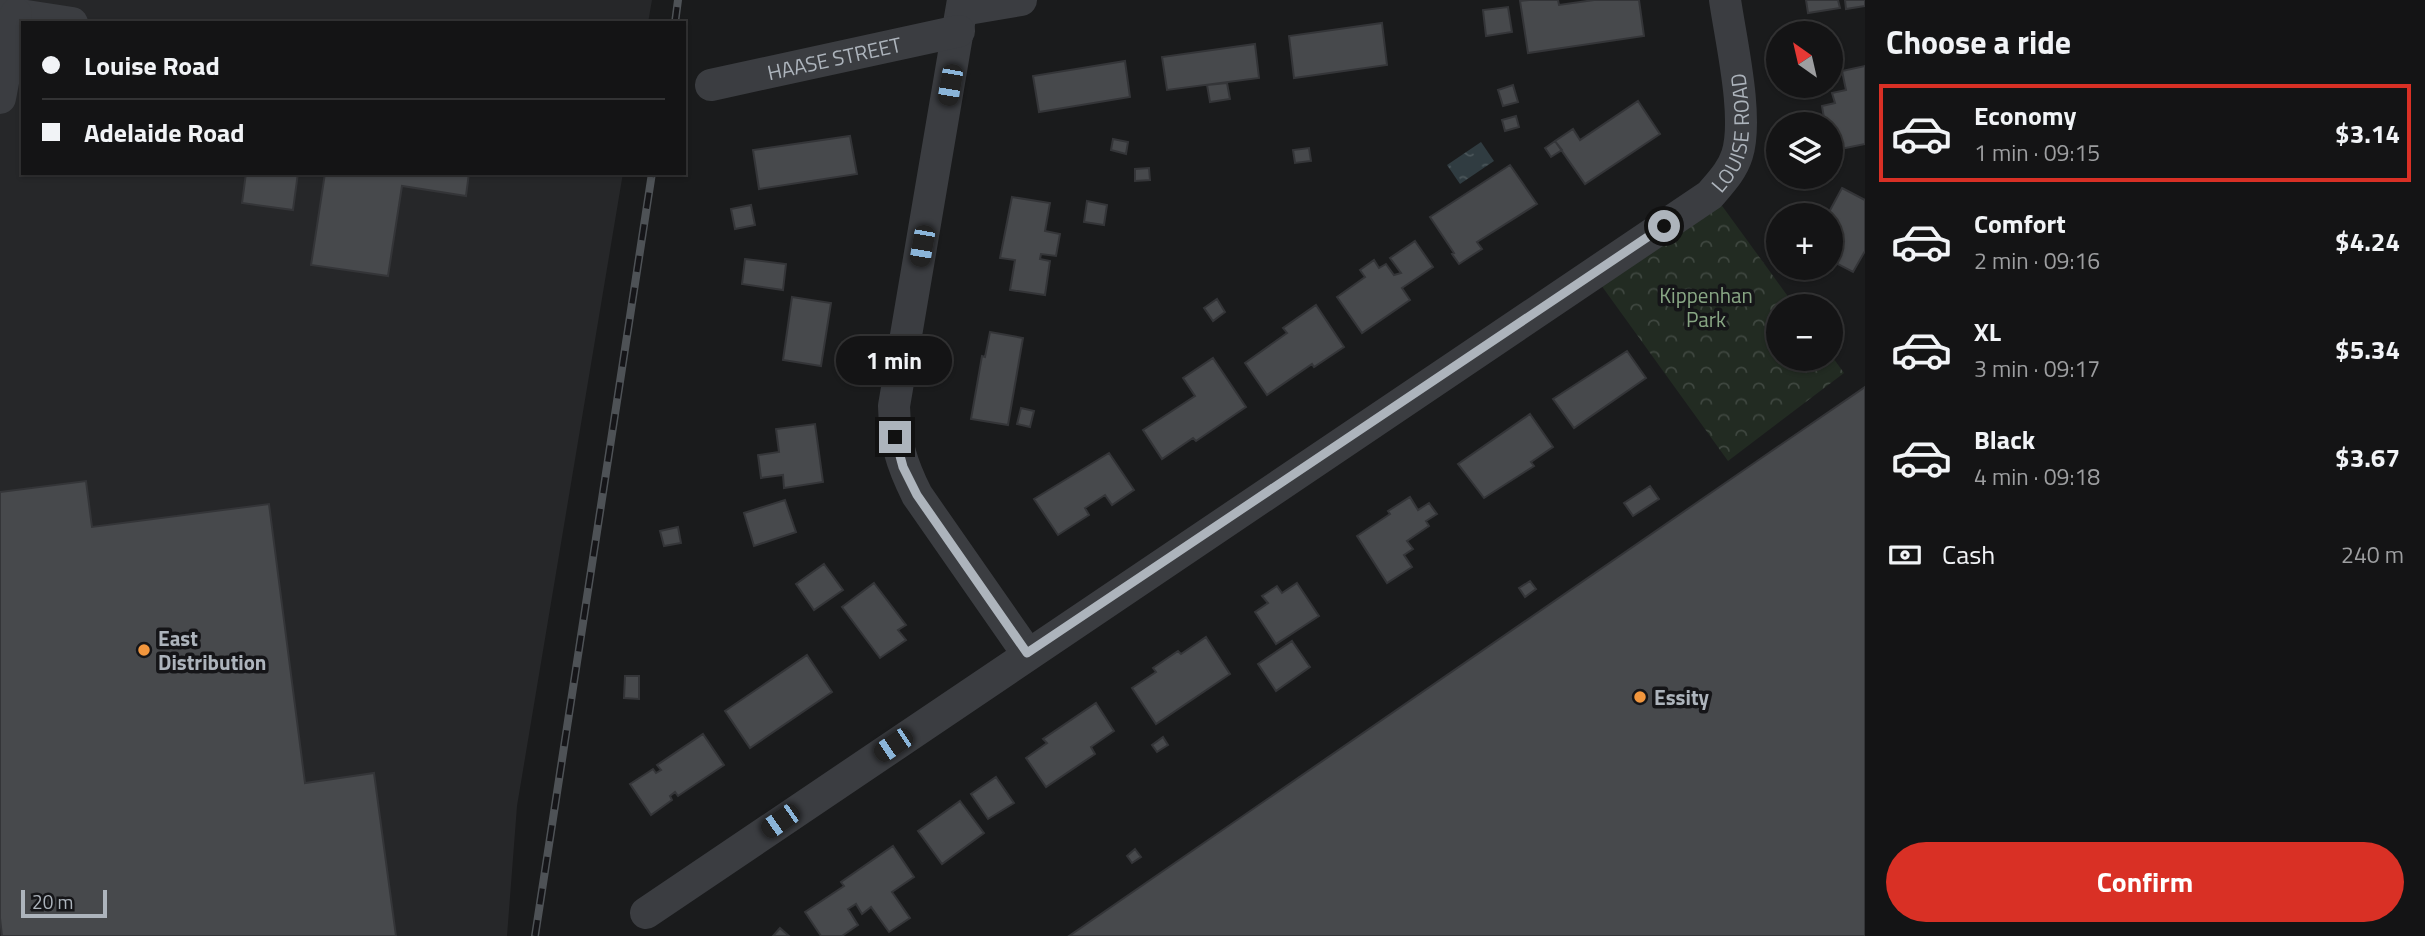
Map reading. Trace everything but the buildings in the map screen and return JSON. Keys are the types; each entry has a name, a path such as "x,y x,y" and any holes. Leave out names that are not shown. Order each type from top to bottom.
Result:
{"street":[{"name":"HAASE STREET","path":"711,85 1021,0"},
{"name":"LOUISE ROAD","path":"646,913 1027,653 1710,195 1737,157 1741,138 1742,118 1725,0"},
{"path":"0,98 8,13 59,21"},
{"path":"962,14 894,406 895,437 903,467 917,495 1027,653"}],"shaded area":[{"path":"0,0 652,0 648,21 21,21 21,175 623,175 517,806 507,936 0,936"}],"green space":[{"name":"Kippenhan Park","path":"1720,203 1766,266 1766,280 1776,280 1786,294 1766,294 1766,371 1844,373 1728,461 1601,285"}],"water":[{"path":"1481,142 1494,161 1460,184 1447,165"}],"railway":[{"path":"675,21 678,0"},
{"path":"535,936 652,175"}],"place":[{"name":"East Distribution","path":"144,650"},
{"name":"Essity","path":"1640,697"}],"route":[{"path":"895,437 903,467 917,495 1027,653 1664,226"}]}
